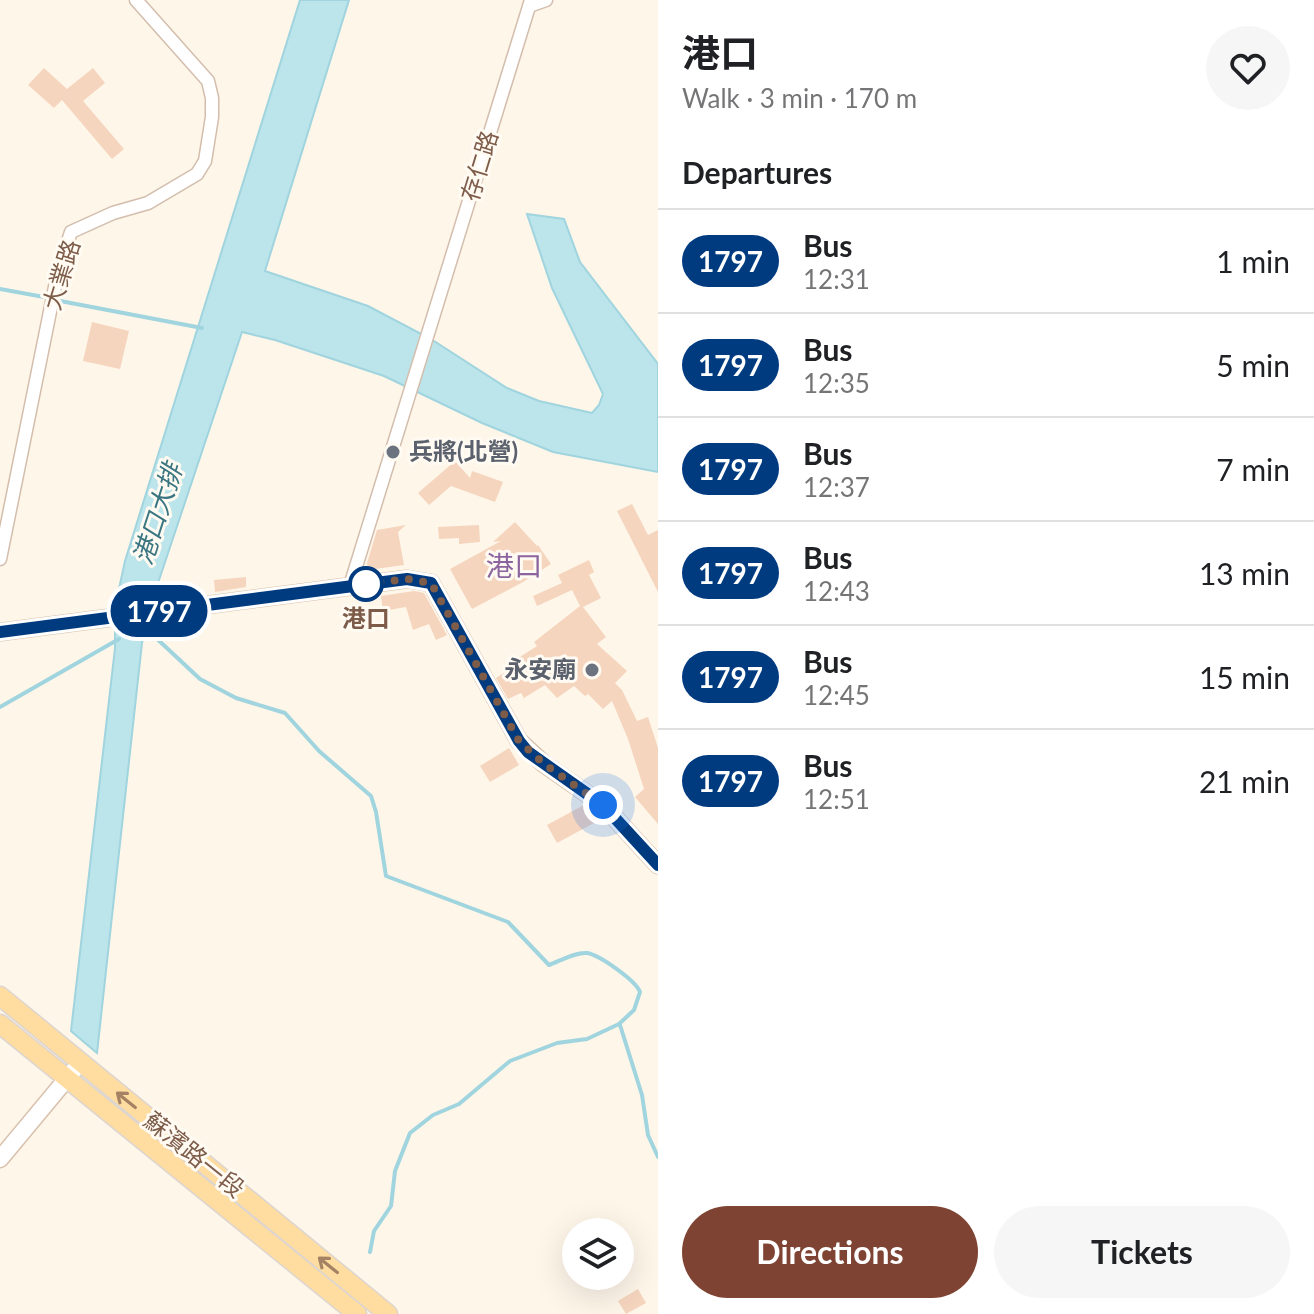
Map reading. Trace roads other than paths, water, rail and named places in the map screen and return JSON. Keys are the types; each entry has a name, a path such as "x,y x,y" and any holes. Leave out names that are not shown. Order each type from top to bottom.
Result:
{"main road":[{"name":"蘇濱路一段","path":"0,996 388,1314"},
{"name":"蘇濱路一段","path":"0,1024 357,1314"}],"street":[{"name":"大業路","path":"0,559 58,272 71,232 162,196 197,174 205,161 212,117 208,81 136,0"},
{"path":"530,3 546,0"},
{"name":"存仁路","path":"350,586 390,472 412,384 530,3"},
{"path":"0,632 407,579 431,583 519,741 528,752 616,816 658,865"},
{"path":"0,1159 80,1063"}],"water":[{"name":"港口大排","path":"300,0 349,0 265,271 368,306 431,339 507,388 539,401 592,413 603,394 552,288 527,214 564,219 580,262 658,364 658,472 553,452 482,423 384,376 242,332 151,604 142,643 97,1053 71,1031 115,648 115,607 125,561"}],"waterway":[{"path":"0,289 44,297"},
{"path":"55,300 202,328"},
{"path":"138,634 154,636 200,679 236,698 285,713 319,751 371,796 386,876 508,922 549,965 578,954 593,955 625,975 640,992 634,1010 619,1024 587,1039 557,1043 510,1061 459,1104 433,1115 410,1133 395,1171 391,1206 374,1231 370,1252"},
{"path":"0,707 119,639"},
{"path":"620,1025 642,1095 648,1135 658,1157"}],"place":[{"name":"兵將(北營)","path":"393,452"},
{"name":"港口","path":"366,584"},
{"name":"永安廟","path":"592,670"}],"district":[{"name":"港口","path":"514,566"}]}
